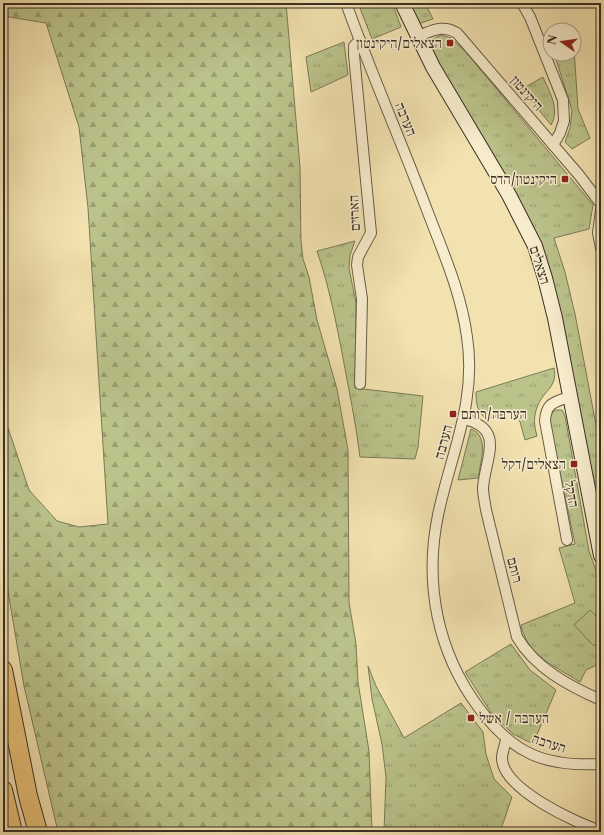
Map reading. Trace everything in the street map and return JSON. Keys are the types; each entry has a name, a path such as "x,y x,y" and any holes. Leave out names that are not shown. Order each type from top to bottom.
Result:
{"highway":[{"path":"3,670 27,788 38,832"},
{"path":"3,790 13,832"}],"street":[{"name":"הערבה","path":"346,3 456,282 468,338 468,393 464,419 438,515 432,564 436,614 448,656 476,705 506,740 539,758 559,764 601,764"},
{"name":"הצאלים","path":"402,3 433,66 512,201 535,246 545,278 601,556"},
{"path":"522,3 530,17 547,64 563,100 564,121 553,145"},
{"name":"היקינטון","path":"418,36 442,28 450,28 457,32 579,174 601,204"},
{"name":"הארזים","path":"360,40 354,46 354,55 371,233 358,257 356,265 362,299 360,384"},
{"path":"601,210 598,233 601,248"},
{"name":"הדקל","path":"567,540 545,421 545,412 549,406 570,397"},
{"name":"רותם","path":"464,419 481,425 488,434 491,444 483,488 486,510 517,637 523,648 535,661 561,680 601,700"},
{"path":"506,740 502,759 506,769 515,782 536,799 564,816 601,831"}],"green space":[{"path":"3,3 286,3 300,167 301,241 303,259 309,277 317,320 337,389 348,450 349,602 356,644 358,682 369,751 372,832 58,832 24,686 3,562 3,413 29,490 57,521 79,527 108,524 88,208 79,127 46,23 3,16"},
{"path":"358,3 392,3 401,27 372,39"},
{"path":"408,3 425,3 433,19 418,24"},
{"path":"441,35 451,38 465,51 593,205 589,229 554,238 565,272 575,314 601,451 601,532 551,276 427,42"},
{"path":"344,42 348,75 311,92 306,57"},
{"path":"557,62 575,62 578,109 590,138 572,149 565,142 570,128 572,110"},
{"path":"543,77 553,101 555,113 551,125 522,89"},
{"path":"355,241 350,255 349,268 356,303 355,388 423,396 418,447 415,459 360,457 338,331 329,291 317,251"},
{"path":"554,368 554,380 538,405 535,413 537,436 525,440 517,411 486,419 479,410 476,392"},
{"path":"555,410 562,410 565,416 589,551 601,584 601,663 586,670 580,682 544,660 536,653 525,636 521,625 575,603 559,548 575,544 550,424 550,416"},
{"path":"471,429 477,432 482,444 482,458 478,478 458,480"},
{"path":"590,610 601,621 601,639 594,646 574,625"},
{"path":"511,644 530,670 556,690 533,744 513,734 492,714 465,672"},
{"path":"368,666 376,686 404,738 461,703 483,732 486,754 494,779 512,797 500,832 384,832 386,777 382,744 372,699"}],"place":[{"name":"הצאלים/היקינטון","path":"450,43"},
{"name":"היקינטון/הדס","path":"565,179"},
{"name":"הערבה/רותם","path":"453,414"},
{"name":"הצאלים/דקל","path":"574,464"},
{"name":"הערבה / אשל","path":"471,718"}]}
